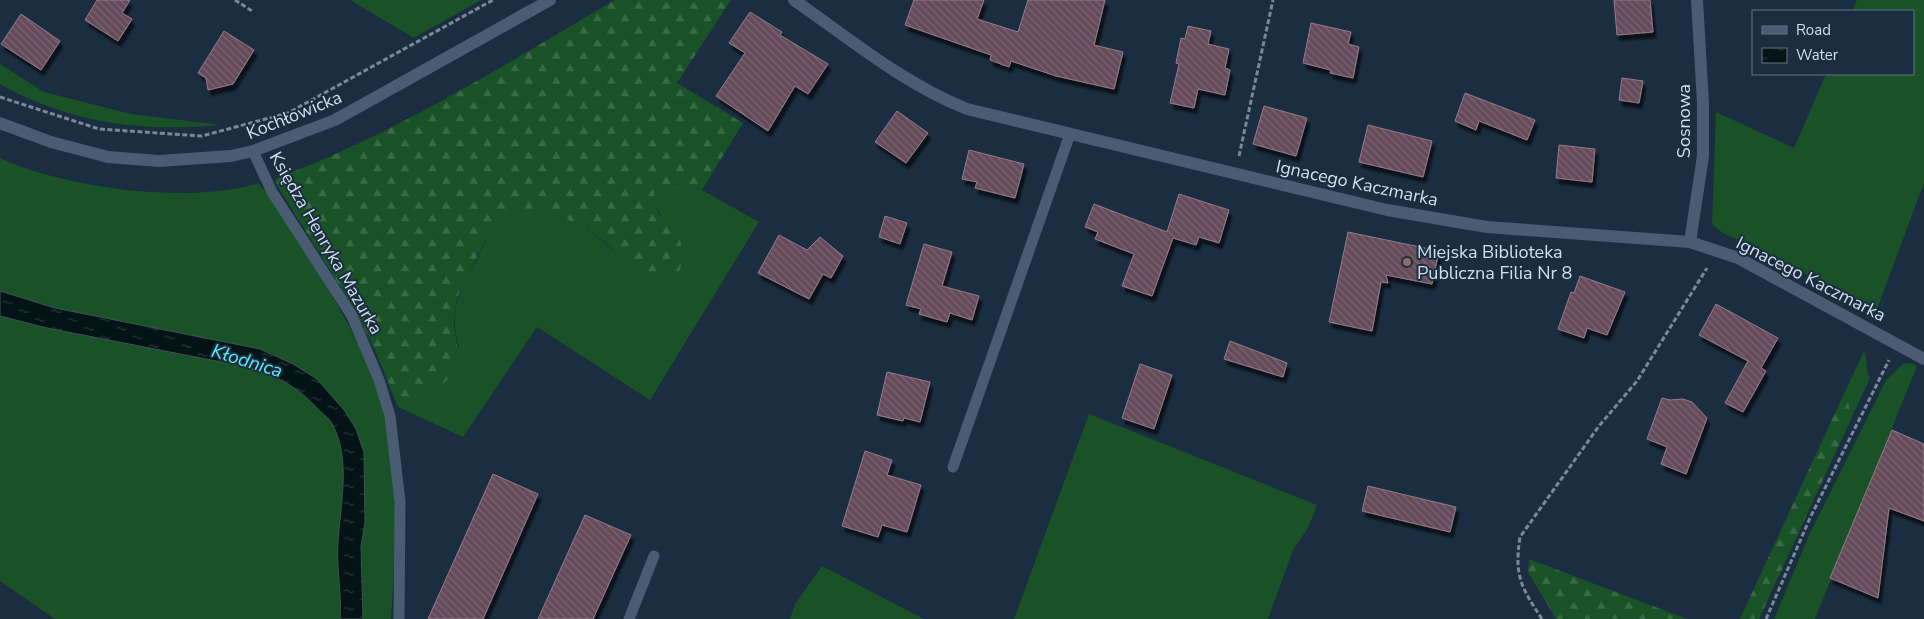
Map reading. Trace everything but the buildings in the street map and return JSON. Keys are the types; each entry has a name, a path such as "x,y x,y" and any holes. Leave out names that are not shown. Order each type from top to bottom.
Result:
{"street":[{"name":"Kochłowicka","path":"0,123 51,142 108,157 159,161 231,156 253,151 335,120 550,0"},
{"name":"Ignacego Kaczmarka","path":"794,0 898,73 943,100 967,109 1388,210 1487,227 1690,242 1738,258 1924,359"},
{"name":"Sosnowa","path":"1690,242 1703,156 1697,0"}],"lane":[{"path":"954,467 1070,134"},
{"name":"Księdza Henryka Mazurka","path":"253,151 272,192 352,316 379,380 390,416 400,502 399,619"},
{"path":"629,619 654,556"}],"path":[{"path":"235,0 252,11"},
{"path":"0,97 98,129 202,136 288,113 493,0"},
{"path":"1236,173 1273,0"},
{"path":"1542,619 1520,582 1517,558 1520,537 1599,426 1637,381 1717,251"},
{"path":"1766,619 1810,518 1898,344"}],"green space":[{"path":"350,0 481,0 414,38"},
{"path":"615,0 731,0 677,83 743,123 702,190 685,185 663,184 654,193 658,213 680,238 683,261 678,274 665,278 645,276 629,265 605,242 577,224 542,210 527,209 515,211 505,216 489,235 460,290 454,320 458,362 452,375 441,385 398,407 375,350 356,312 275,182 277,178 321,160 407,119 491,73"},
{"path":"1857,0 1924,0 1924,183 1876,312 1758,248 1724,234 1712,224 1716,112 1794,148 1826,75 1914,75 1914,10 1852,10"},
{"path":"0,64 44,92 131,114 221,125 191,127 135,126 80,116 27,98 0,84"},
{"path":"0,158 27,169 58,178 128,190 198,193 258,183 266,192 351,329 365,359 385,419 390,443 395,493 395,544 391,619 363,619 361,546 365,523 364,452 344,410 317,379 260,349 56,308 0,291"},
{"path":"663,184 685,185 702,190 759,222 650,400 537,327 463,437 398,407 416,395 428,391 459,347 455,331 455,315 464,282 492,230 505,215 514,210 525,207 540,208 573,222 599,238 628,265 645,275 655,278 678,274 680,238 662,218 655,200 654,193"},
{"path":"0,316 47,328 247,367 284,382 308,399 331,422 341,450 343,481 338,552 341,600 340,619 55,619 0,581"},
{"path":"1864,351 1870,378 1852,417 1848,402 1841,400"},
{"path":"1910,363 1917,366 1815,619 1774,619 1809,535 1886,380 1903,364"},
{"path":"1841,400 1848,402 1852,417 1759,619 1740,619"},
{"path":"1089,414 1317,505 1308,528 1293,550 1268,619 1014,619"},
{"path":"1529,559 1687,619 1556,619 1528,572"},
{"path":"822,566 924,619 790,619 795,604"}],"water":[{"name":"Kłodnica","path":"0,291 55,308 260,349 293,364 317,379 344,410 356,429 364,452 365,523 361,546 363,619 340,619 338,552 343,481 341,450 331,422 308,399 284,382 247,367 47,328 0,316"}],"place":[{"name":"Miejska Biblioteka Publiczna Filia Nr 8","path":"1407,262"}]}
